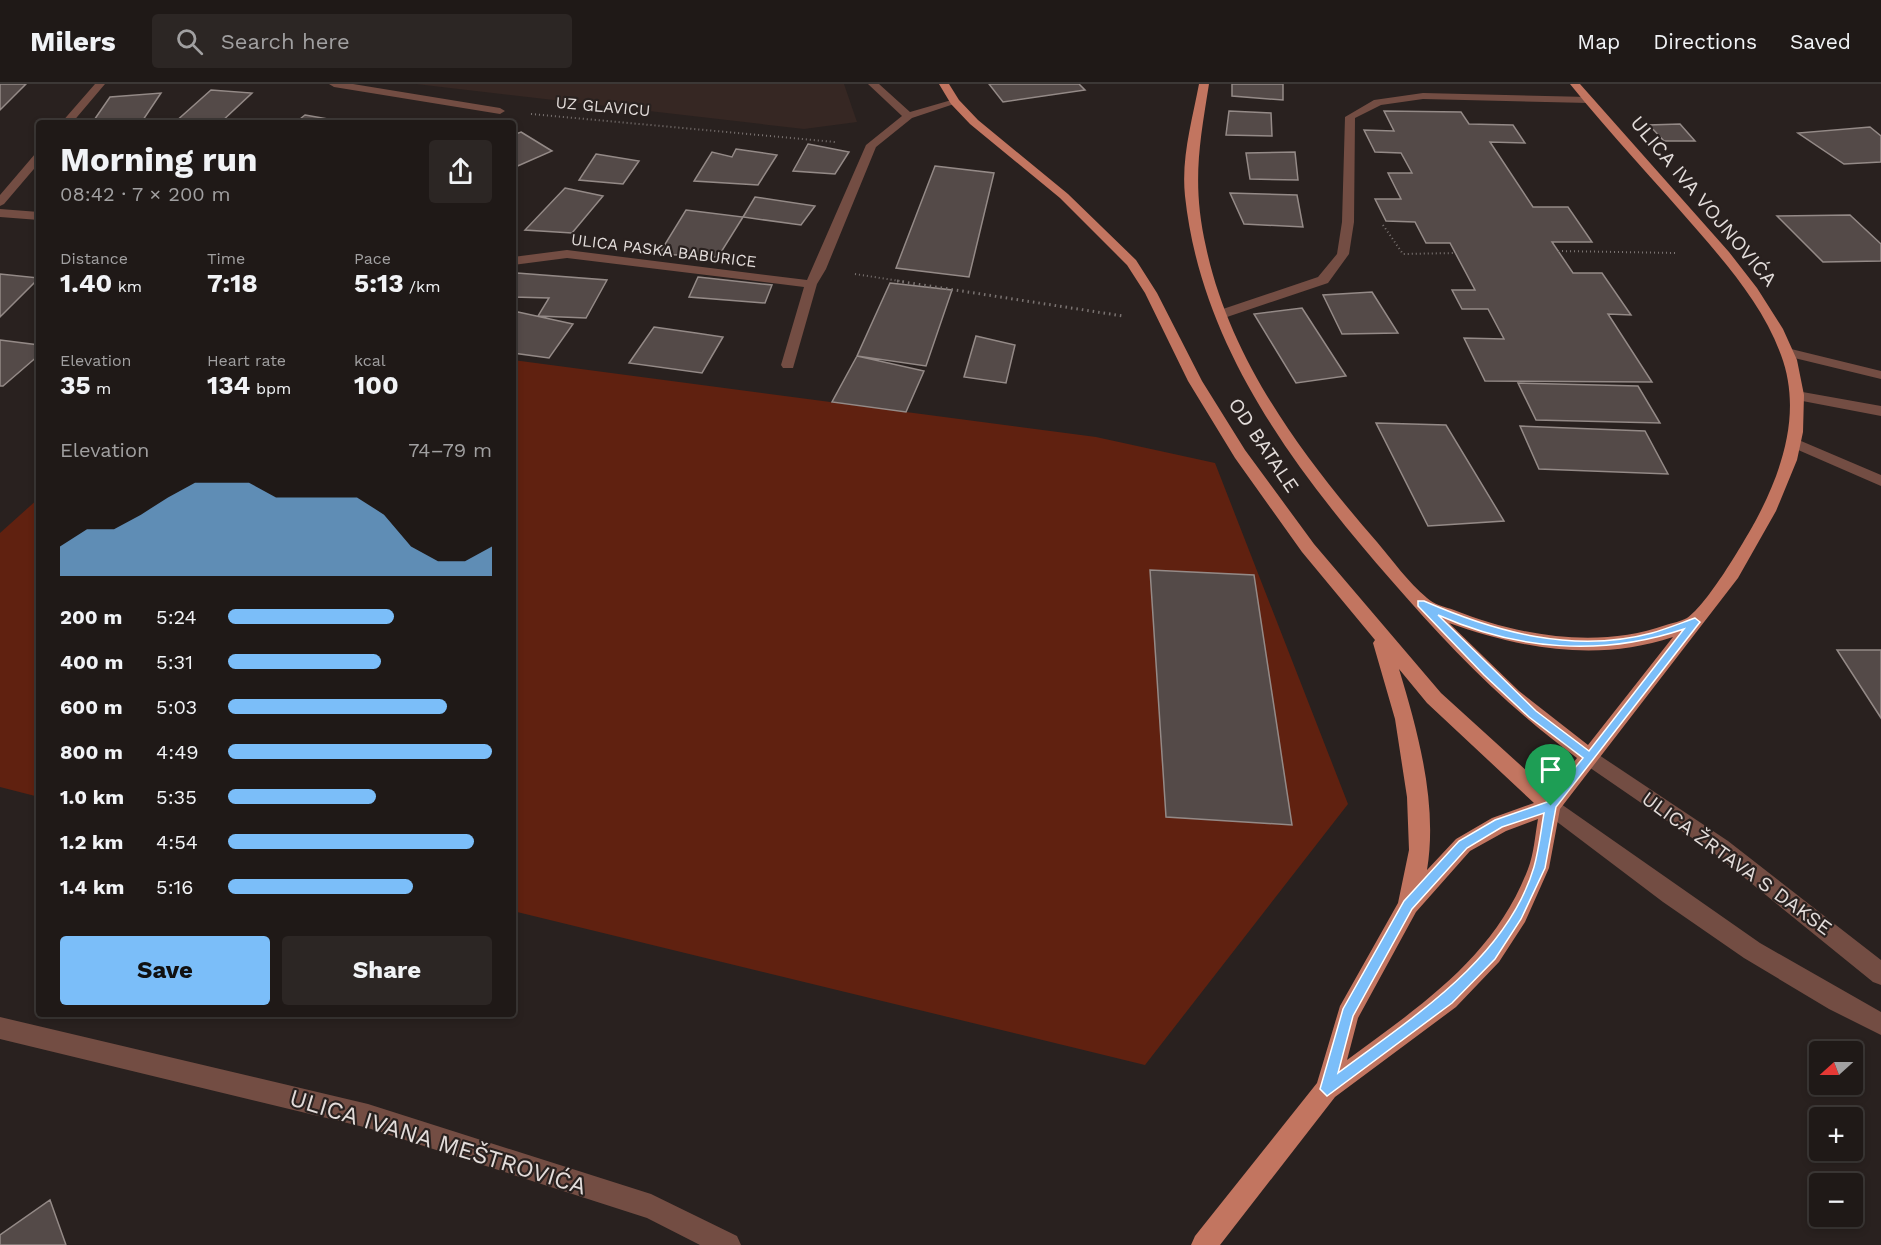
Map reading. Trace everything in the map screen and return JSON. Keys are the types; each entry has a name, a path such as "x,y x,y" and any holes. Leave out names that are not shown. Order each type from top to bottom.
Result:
{"main road":[{"name":"OD BATALE","path":"944,84 955,102 974,122 1065,196 1132,263 1167,323 1195,381 1240,454 1308,548 1434,698 1551,806"},
{"path":"1204,84 1191,147 1190,195 1200,253 1222,314 1253,385 1287,441 1341,513 1421,603 1487,672 1532,714 1590,757"},
{"name":"ULICA IVA VOJNOVIĆA","path":"1551,806 1732,574 1756,535 1781,483 1794,443 1797,396 1787,352 1769,316 1724,254 1575,84"},
{"path":"1421,603 1469,624 1506,635 1558,644 1604,643 1650,637 1695,622"},
{"path":"1380,636 1409,740 1417,795 1419,852 1408,905"},
{"path":"1327,1089 1348,1014 1408,905 1463,844 1499,824 1551,806"},
{"path":"1204,1245 1327,1089 1448,999 1491,955 1517,915 1539,868 1551,806"}],"street":[{"path":"69,120 100,84"},
{"path":"334,84 500,111"},
{"path":"873,84 908,116"},
{"path":"1222,314 1323,280 1343,254 1348,222 1350,117 1378,102 1423,96 1589,100"},
{"path":"788,365 811,284 820,269 871,145 908,116 955,102"},
{"path":"0,202 36,160"},
{"path":"0,213 36,216"},
{"name":"ULICA PASKA BABURICE","path":"516,261 567,254 811,284"},
{"path":"1787,352 1881,375"},
{"path":"1797,396 1881,411"},
{"path":"1794,443 1881,481"},
{"name":"ULICA ŽRTAVA S DAKSE","path":"1590,757 1721,847 1881,974"},
{"path":"1551,806 1650,882 1729,938 1834,1001 1881,1024"},
{"name":"ULICA IVANA MEŠTROVIĆA","path":"0,1028 368,1116 651,1207 718,1238 728,1245"}],"path":[{"name":"UZ GLAVICU","path":"500,111 871,145"},
{"path":"1558,251 1724,254"},
{"path":"1404,254 1456,253"},
{"path":"820,269 1009,296 1167,323"}],"shaded area":[{"path":"416,84 844,84 857,122 804,129"},
{"path":"516,360 1096,437 1215,463 1348,804 1145,1065 516,912"},
{"path":"36,501 36,796 0,787 0,533"}],"building":[{"path":"0,84 26,84 0,110"},
{"path":"989,84 1079,84 1085,90 1003,102"},
{"path":"1232,84 1283,84 1283,100 1232,96"},
{"path":"211,90 252,93 223,120 177,120"},
{"path":"161,93 143,120 94,120 110,97"},
{"path":"1229,111 1271,113 1272,136 1226,135"},
{"path":"1384,111 1461,112 1469,124 1513,125 1525,143 1490,142 1533,207 1568,207 1592,242 1552,242 1573,273 1602,273 1631,315 1608,314 1652,382 1485,381 1464,338 1504,339 1488,309 1462,309 1452,290 1475,290 1450,243 1426,243 1415,222 1386,221 1375,199 1401,199 1388,173 1412,173 1401,153 1375,152 1364,130 1394,131"},
{"path":"305,115 334,120 299,120"},
{"path":"1680,124 1695,141 1664,141 1649,125"},
{"path":"1870,127 1881,136 1881,162 1844,164 1798,133"},
{"path":"521,132 552,151 516,167 516,134"},
{"path":"808,144 849,152 835,174 793,171"},
{"path":"736,149 777,155 758,185 694,181 712,152 732,157"},
{"path":"1295,152 1298,180 1250,179 1246,153"},
{"path":"596,154 639,161 623,184 579,180"},
{"path":"935,166 994,173 969,277 896,268"},
{"path":"565,188 603,196 572,233 525,230"},
{"path":"1230,193 1297,195 1303,227 1244,224"},
{"path":"755,197 815,206 801,225 743,217"},
{"path":"686,210 743,217 718,257 659,254"},
{"path":"1850,215 1881,244 1881,261 1823,262 1777,216"},
{"path":"0,274 36,278 36,281 0,317"},
{"path":"516,274 607,280 586,318 538,316 549,298 516,297"},
{"path":"698,277 772,285 765,303 689,297"},
{"path":"890,283 952,290 926,366 857,356"},
{"path":"1372,292 1398,333 1342,334 1323,295"},
{"path":"1302,308 1346,376 1296,383 1254,314"},
{"path":"518,312 573,324 549,358 516,353 516,315"},
{"path":"654,327 723,337 702,373 629,363"},
{"path":"976,336 1015,345 1006,383 964,377"},
{"path":"0,340 36,345 36,358 3,386 0,386"},
{"path":"857,356 924,371 906,412 832,402"},
{"path":"1518,383 1638,386 1660,423 1536,420"},
{"path":"1376,423 1446,425 1504,521 1428,526"},
{"path":"1520,426 1645,431 1668,474 1539,469"},
{"path":"1150,570 1254,575 1292,825 1166,817"},
{"path":"1837,650 1881,650 1881,718"},
{"path":"50,1200 66,1245 0,1245 0,1235"}],"route":[{"path":"1551,806 1539,868 1517,915 1491,955 1448,999 1327,1089 1348,1014 1408,905 1463,844 1499,824 1551,806 1590,757 1695,622 1650,637 1604,643 1558,644 1506,635 1469,624 1421,603 1487,672 1532,714 1590,757 1551,806"}]}
